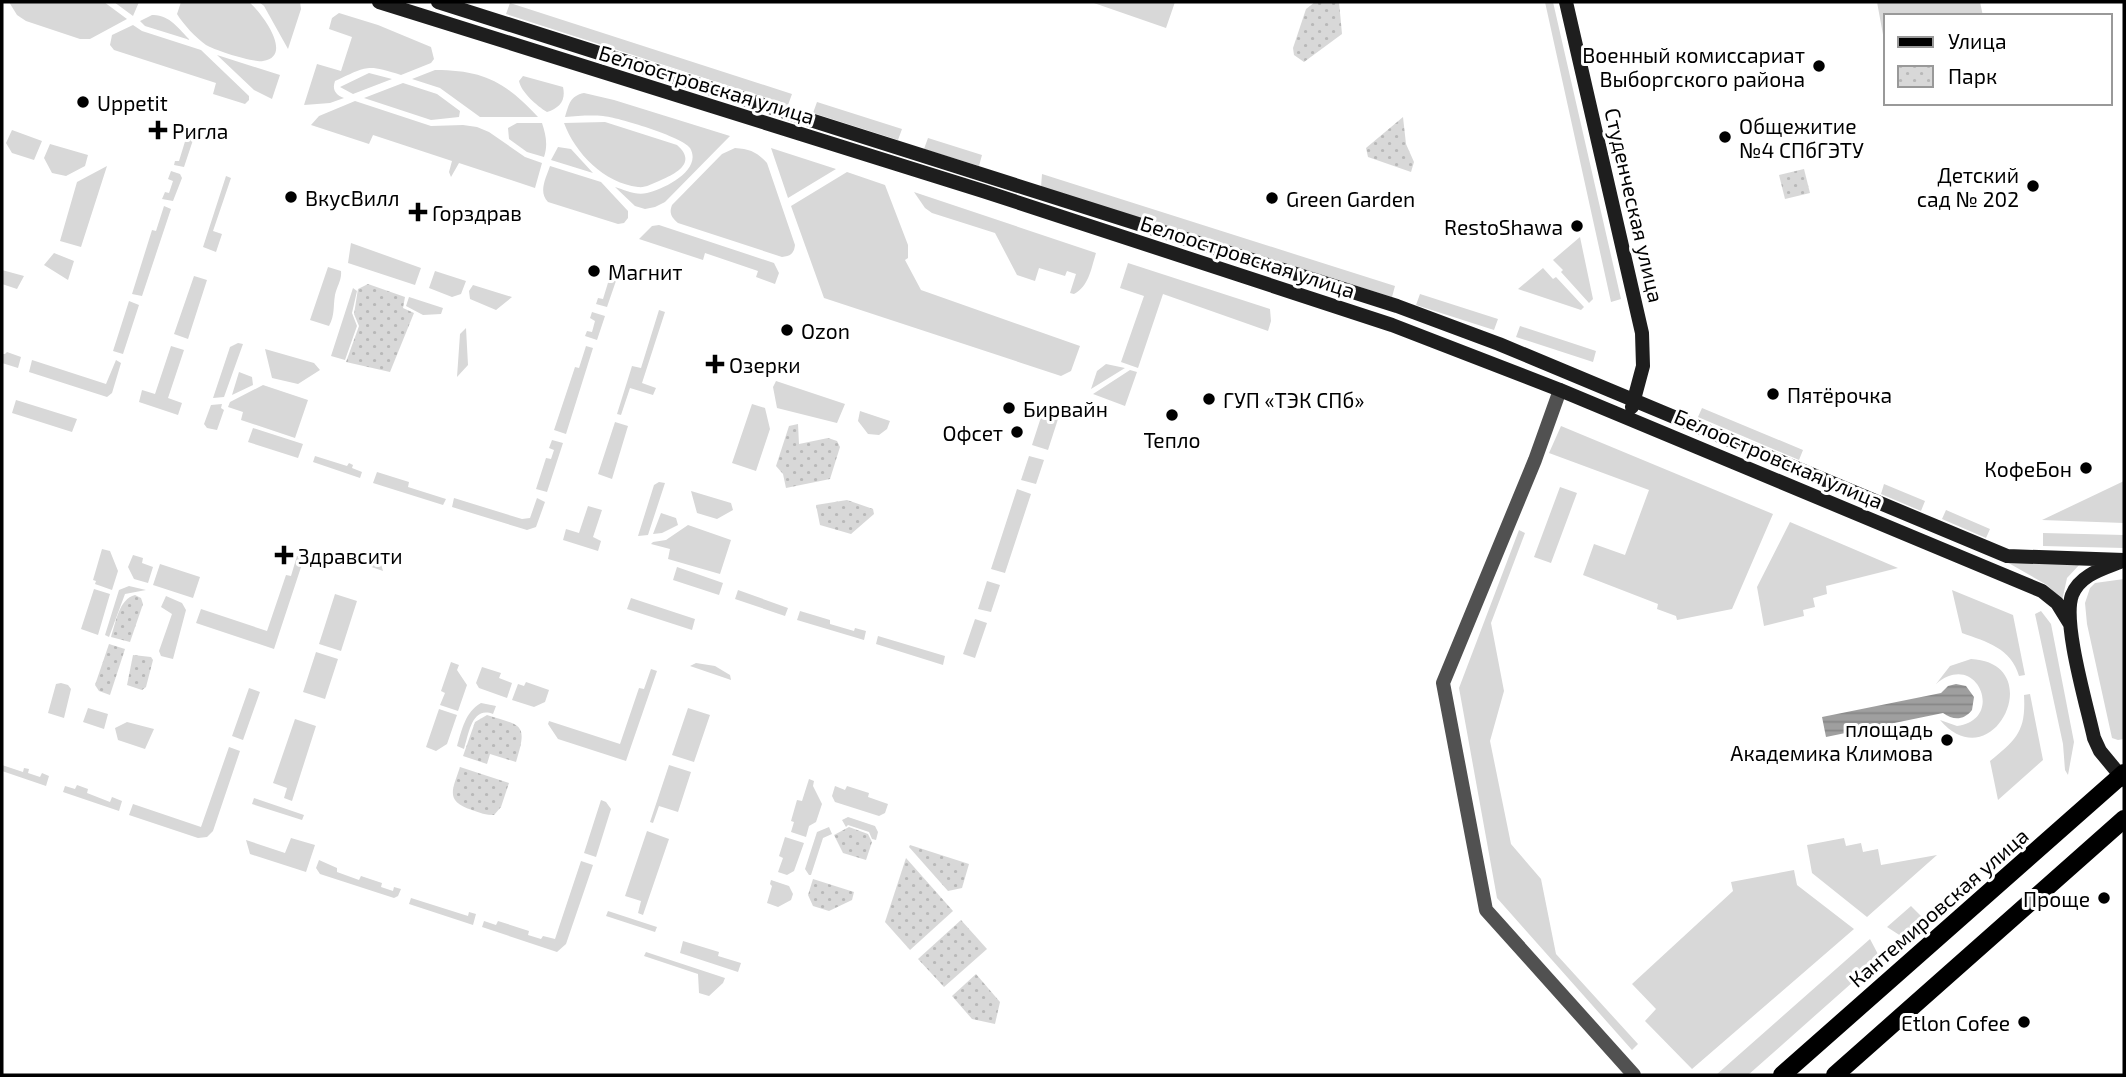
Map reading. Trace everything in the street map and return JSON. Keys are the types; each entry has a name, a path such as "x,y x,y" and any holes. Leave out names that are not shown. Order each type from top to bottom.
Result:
{"main road":[{"name":"Кантемировская улица","path":"1782,1075 2123,776"},
{"path":"1835,1075 2124,819"}],"street":[{"name":"Белоостровская улица","path":"379,2 983,191 1392,325 1560,390 2042,591 2057,603 2070,624"},
{"name":"Белоостровская улица","path":"438,2 1397,306 1499,344 2007,556 2124,560"},
{"name":"Студенческая улица","path":"1566,2 1642,333 1643,366 1627,418"},
{"path":"1560,390 1535,460 1443,683 1486,910 1634,1075"},
{"path":"2123,776 2101,751 2094,738 2070,624 2070,604 2077,587 2089,575 2124,560"}],"green space":[{"path":"9,2 104,2 127,19 90,39 80,39 26,21 17,15"},
{"path":"114,2 139,2 133,16"},
{"path":"181,2 249,2 267,23 276,43 276,51 272,57 258,61 234,56 206,45 190,31 177,14"},
{"path":"259,2 300,2 301,9 288,49 264,6"},
{"path":"1091,2 1175,2 1166,28"},
{"path":"1315,2 1339,2 1342,34 1304,62 1294,55 1293,48 1306,9"},
{"path":"1545,2 1553,2 1621,299 1611,302"},
{"path":"1877,2 1980,2 1983,14 1884,14 1884,40"},
{"path":"510,3 792,94 788,105 506,14"},
{"path":"339,13 378,25 431,47 434,59 431,63 401,75 373,68 361,70 335,81 335,91 344,98 330,103 304,105 317,64 341,71 352,37 329,29 332,18"},
{"path":"152,15 169,20 190,40 145,26 140,21"},
{"path":"133,25 142,31 201,50 249,96 249,100 245,104 213,94 216,83 114,50 110,45 112,35"},
{"path":"217,55 280,75 272,99 254,90"},
{"path":"435,70 467,72 492,80 515,95 538,117 480,117 440,88 412,79"},
{"path":"369,73 392,79 353,94 340,87"},
{"path":"523,76 563,87 564,96 561,103 547,112 523,90 519,81"},
{"path":"403,83 437,94 460,111 459,117 431,120 364,98"},
{"path":"584,93 730,136 665,202 645,209 635,206 615,187 639,194 672,183 687,171 691,164 693,156 690,148 663,133 610,117 565,117 573,98"},
{"path":"355,101 431,126 463,125 489,132 525,157 542,163 535,188 459,163 451,177 449,172 452,161 373,135 369,144 311,125 319,116"},
{"path":"817,102 902,129 898,140 813,113"},
{"path":"1403,117 1406,144 1414,162 1411,172 1368,157 1366,148"},
{"path":"605,122 677,145 683,151 685,162 672,175 646,186 638,187 614,180 592,165 583,155 564,123"},
{"path":"517,123 542,123 546,140 544,157 527,152 509,139 508,128"},
{"path":"12,130 42,141 34,160 12,153 6,143"},
{"path":"187,135 193,140 184,167 174,165 175,161 179,161"},
{"path":"928,138 982,155 979,166 924,149"},
{"path":"50,144 88,155 85,166 66,176 52,173 44,158"},
{"path":"558,147 571,149 593,173 551,160"},
{"path":"735,148 753,152 767,163 795,245 794,251 789,255 782,257 678,223 672,217 672,205 722,154"},
{"path":"771,148 836,169 788,198"},
{"path":"107,166 81,247 60,241 77,182"},
{"path":"550,166 601,182 628,211 628,218 624,223 618,224 548,202 543,189"},
{"path":"1804,169 1810,193 1785,199 1779,175"},
{"path":"171,171 180,174 182,178 173,201 162,199 165,192 169,193 173,181 168,179"},
{"path":"847,172 885,185 908,245 908,258 905,260 921,290 1080,346 1071,371 1061,376 824,298 791,206"},
{"path":"1042,174 1395,286 1392,297 1041,187"},
{"path":"226,176 231,178 213,231 222,234 216,252 203,247"},
{"path":"914,192 1096,253 1086,282 1074,294 1070,293 1076,274 1067,271 1065,276 1039,268 1035,281 1017,275 995,233 932,213"},
{"path":"164,206 171,209 142,296 132,294 152,230 156,231"},
{"path":"659,225 774,263 779,273 775,284 756,277 758,271 705,253 703,260 639,239 652,226"},
{"path":"1580,237 1593,299 1589,303 1553,260"},
{"path":"351,243 421,268 415,285 348,263"},
{"path":"54,253 74,261 68,280 44,265"},
{"path":"1128,263 1270,309 1268,331 1163,294 1138,368 1121,362 1144,296 1120,288"},
{"path":"328,267 341,271 329,326 310,320"},
{"path":"1543,268 1553,279 1556,277 1584,307 1581,310 1518,289"},
{"path":"2,270 24,276 17,289 2,284"},
{"path":"435,271 466,281 461,294 452,297 429,288"},
{"path":"611,273 618,275 607,307 596,304 598,298 603,299"},
{"path":"194,276 207,280 188,339 174,334"},
{"path":"368,284 405,297 403,308 414,313 390,372 346,362 359,326 354,314 358,289"},
{"path":"473,285 512,297 496,310 470,299 469,291"},
{"path":"353,288 357,291 352,313 357,326 345,360 331,356"},
{"path":"1420,294 1498,319 1494,330 1416,305"},
{"path":"409,297 443,308 441,314 423,315 406,306"},
{"path":"129,301 139,305 123,354 113,351"},
{"path":"659,310 665,312 642,383 656,388 653,395 630,388 621,415 617,414 632,366 641,368"},
{"path":"592,312 605,316 597,340 585,336 587,331 592,332 595,321 590,318"},
{"path":"1520,326 1596,351 1593,362 1516,337"},
{"path":"466,328 468,365 457,377 460,334"},
{"path":"243,344 224,397 213,398 230,347"},
{"path":"171,346 184,350 168,398 182,403 178,415 139,402 142,390 155,394"},
{"path":"586,346 593,348 566,434 554,430 575,367 579,368"},
{"path":"265,349 314,363 320,370 298,384 272,378"},
{"path":"7,352 21,357 18,368 2,363 2,354"},
{"path":"32,360 106,384 116,360 121,363 112,393 107,397 29,372"},
{"path":"1106,364 1125,368 1091,389 1097,371"},
{"path":"1130,370 1137,372 1125,406 1093,394"},
{"path":"239,372 252,377 253,385 232,395"},
{"path":"776,381 845,404 837,423 777,408 773,387"},
{"path":"263,385 308,400 295,438 241,420 243,412 228,407 230,402"},
{"path":"16,400 77,419 72,432 12,413"},
{"path":"222,404 221,408 224,410 217,430 207,428 204,424 211,405"},
{"path":"752,404 765,408 770,429 756,471 732,463"},
{"path":"1702,408 1803,450 1799,460 1698,417"},
{"path":"860,411 890,421 887,429 879,435 868,434 858,421"},
{"path":"1042,414 1058,419 1048,450 1032,445"},
{"path":"615,422 628,426 612,479 598,474"},
{"path":"798,424 799,444 828,438 837,441 840,447 830,479 786,488 783,474 776,466 789,426"},
{"path":"1561,426 1773,514 1732,609 1677,620 1676,616 1657,609 1658,604 1583,575 1594,544 1625,555 1649,490 1549,453"},
{"path":"253,428 303,444 298,458 248,442"},
{"path":"552,440 563,443 547,492 536,489 546,458 551,459 554,450 549,448"},
{"path":"315,456 347,466 349,463 353,465 352,468 362,472 360,478 313,462"},
{"path":"1029,456 1044,460 1036,484 1021,480"},
{"path":"377,472 409,482 408,487 446,499 443,505 373,483"},
{"path":"2124,481 2124,523 2042,520"},
{"path":"665,483 648,535 638,536 654,485"},
{"path":"1884,484 1925,501 1921,511 1881,494"},
{"path":"1560,487 1577,493 1551,563 1534,557"},
{"path":"1017,489 1031,494 1005,573 991,569"},
{"path":"691,491 731,503 733,510 717,519 697,513"},
{"path":"454,498 522,519 530,518 537,498 545,502 536,527 527,530 452,507"},
{"path":"847,500 873,509 874,514 851,534 820,525 816,505"},
{"path":"588,506 602,510 593,537 601,541 598,551 563,540 566,529 579,533"},
{"path":"1946,510 1990,529 1986,538 1942,519"},
{"path":"661,513 676,518 678,525 662,533 653,534"},
{"path":"1790,522 1898,568 1826,586 1827,594 1813,598 1815,607 1803,610 1804,616 1764,626 1757,587"},
{"path":"688,525 731,540 720,574 668,559 670,549 651,544 666,540"},
{"path":"1519,530 1525,533 1491,623 1504,691 1490,741 1511,844 1541,879 1556,954 1638,1044 1632,1050 1497,898 1459,688"},
{"path":"2043,533 2124,535 2124,548 2043,546"},
{"path":"102,549 110,551 118,571 112,590 95,584 96,581 93,580"},
{"path":"133,555 143,558 142,563 153,567 148,583 134,579 128,567"},
{"path":"350,555 381,564 383,571 340,556"},
{"path":"297,556 304,558 274,649 196,623 201,609 267,631 286,575 291,576"},
{"path":"2005,561 2081,563 2067,578 2062,601 2047,585"},
{"path":"160,564 200,577 193,598 153,585"},
{"path":"677,567 723,583 719,595 673,580"},
{"path":"2124,579 2124,739 2118,740 2112,738 2087,624 2085,603 2090,588 2095,583"},
{"path":"987,581 1000,585 991,612 978,609"},
{"path":"129,586 146,590 125,594 109,637 105,635 119,590"},
{"path":"94,589 110,594 98,635 81,629"},
{"path":"738,590 788,608 785,616 735,599"},
{"path":"1952,590 2013,615 2025,675 2019,676 2010,659 1997,647 1962,633"},
{"path":"335,594 357,601 341,651 319,644"},
{"path":"135,595 141,598 143,604 130,642 111,637 122,606"},
{"path":"166,596 182,603 186,610 173,659 161,656 159,651 172,614 161,607"},
{"path":"631,598 695,619 692,630 627,609"},
{"path":"800,611 830,620 830,624 854,631 855,628 866,631 864,640 797,620"},
{"path":"2041,611 2051,624 2074,742 2068,775 2035,614"},
{"path":"975,619 987,623 975,658 963,654"},
{"path":"878,636 945,656 943,665 876,644"},
{"path":"109,644 125,649 110,695 99,691 95,685"},
{"path":"316,652 338,659 325,699 303,692"},
{"path":"133,655 151,657 153,660 146,687 142,690 127,685"},
{"path":"1971,659 1995,665 2007,679 2010,696 2005,714 1994,729 1978,737 1960,735 1940,720 1957,726 1972,721 1980,712 1983,701 1974,680 1963,675 1951,676 1936,684 1950,666"},
{"path":"451,662 459,665 457,670 467,685 458,711 440,705 445,693 441,691"},
{"path":"696,663 715,666 730,675 731,680 690,666"},
{"path":"482,667 501,673 499,678 512,683 507,698 479,688 476,683"},
{"path":"651,669 657,671 626,761 558,739 548,724 549,721 620,744 639,688 644,689"},
{"path":"526,682 549,690 545,702 534,707 512,700 518,684 524,686"},
{"path":"61,683 71,689 64,718 48,713 56,684"},
{"path":"249,688 260,692 243,740 232,736"},
{"path":"2030,694 2043,760 1998,800 1990,761 2018,733 2023,717 2024,695"},
{"path":"481,703 496,706 493,714 480,714 476,717 464,749 457,746 468,716"},
{"path":"88,708 108,714 104,729 83,722"},
{"path":"688,708 710,715 694,762 672,755"},
{"path":"439,709 457,715 447,744 436,751 426,747"},
{"path":"487,715 515,724 519,728 521,740 516,762 490,754 487,764 463,756 475,722"},
{"path":"295,719 316,726 292,801 284,798 287,788 273,783"},
{"path":"127,722 154,729 145,749 118,740 115,728"},
{"path":"229,747 240,751 213,831 207,837 198,838 129,815 133,804 201,827"},
{"path":"2,765 23,772 24,768 29,769 28,773 40,777 42,773 49,776 46,786 2,771"},
{"path":"669,765 691,772 678,812 659,806 653,823 650,822"},
{"path":"460,767 509,783 501,807 494,815 480,813 457,803 453,788"},
{"path":"809,779 814,781 813,786 822,804 816,822 809,826 806,837 791,832 794,822 791,821 797,800 802,801"},
{"path":"77,785 88,789 87,793 110,802 112,797 122,801 119,811 63,792 65,786 75,789"},
{"path":"835,786 845,790 847,786 869,793 868,797 888,804 885,813 879,816 835,802 832,796"},
{"path":"254,798 304,815 302,820 252,804"},
{"path":"601,800 611,809 596,857 584,853"},
{"path":"848,817 875,826 878,832 876,840 872,839 869,832 848,825 846,827 842,820"},
{"path":"829,827 832,834 823,838 809,875 805,869 817,832"},
{"path":"849,827 868,834 872,842 866,860 843,853 834,835"},
{"path":"647,831 669,839 643,915 638,913 641,901 625,896"},
{"path":"785,837 804,843 794,871 787,875 778,872 783,858 779,856"},
{"path":"291,838 315,845 306,872 250,854 246,840 285,853"},
{"path":"1844,838 1846,846 1861,843 1863,852 1878,849 1881,865 1937,855 1867,917 1812,873 1807,845"},
{"path":"910,845 969,864 962,888 948,891"},
{"path":"906,858 953,911 910,950 885,922"},
{"path":"319,860 337,868 337,872 359,880 361,876 382,883 381,887 393,891 394,887 401,889 394,898 320,874 316,868"},
{"path":"581,861 593,865 566,944 557,952 482,927 484,921 496,925 498,921 529,931 528,935 555,939"},
{"path":"1794,870 1797,885 1854,929 1692,1069 1645,1021 1656,1009 1632,984 1733,891 1731,882"},
{"path":"813,879 854,892 852,900 829,911 813,906 808,895"},
{"path":"771,880 789,886 793,894 791,900 778,907 767,903"},
{"path":"411,898 468,916 469,912 476,914 473,925 409,904"},
{"path":"1911,906 1923,918 1904,938 1887,927"},
{"path":"608,911 657,927 655,932 606,916"},
{"path":"961,920 987,949 944,987 918,959"},
{"path":"1870,939 1880,958 1748,1075 1716,1075"},
{"path":"683,941 719,952 718,956 741,963 738,972 680,953"},
{"path":"646,952 725,978 709,996 699,993 698,974 644,956"},
{"path":"976,974 1000,1002 995,1024 972,1019 952,996"}],"shaded area":[{"path":"1948,686 1966,686 1974,697 1972,710 1962,717 1955,718 1943,713 1826,737 1822,717 1941,693"}],"place":[{"name":"Военный комиссариат Выборгского района","path":"1819,66"},
{"name":"Uppetit","path":"83,102"},
{"name":"Ригла","path":"158,130"},
{"name":"Общежитие №4 СПбГЭТУ","path":"1725,137"},
{"name":"Детский сад № 202","path":"2033,186"},
{"name":"ВкусВилл","path":"291,197"},
{"name":"Green Garden","path":"1272,198"},
{"name":"Горздрав","path":"418,212"},
{"name":"RestoShawa","path":"1577,226"},
{"name":"Магнит","path":"594,271"},
{"name":"Ozon","path":"787,330"},
{"name":"Озерки","path":"715,364"},
{"name":"Пятёрочка","path":"1773,394"},
{"name":"ГУП «ТЭК СПб»","path":"1209,399"},
{"name":"Бирвайн","path":"1009,408"},
{"name":"Тепло","path":"1172,415"},
{"name":"Офсет","path":"1017,432"},
{"name":"КофеБон","path":"2086,468"},
{"name":"Здравсити","path":"284,555"},
{"name":"площадь Академика Климова","path":"1947,740"},
{"name":"Проще","path":"2104,898"},
{"name":"Etlon Cofee","path":"2024,1022"}]}
